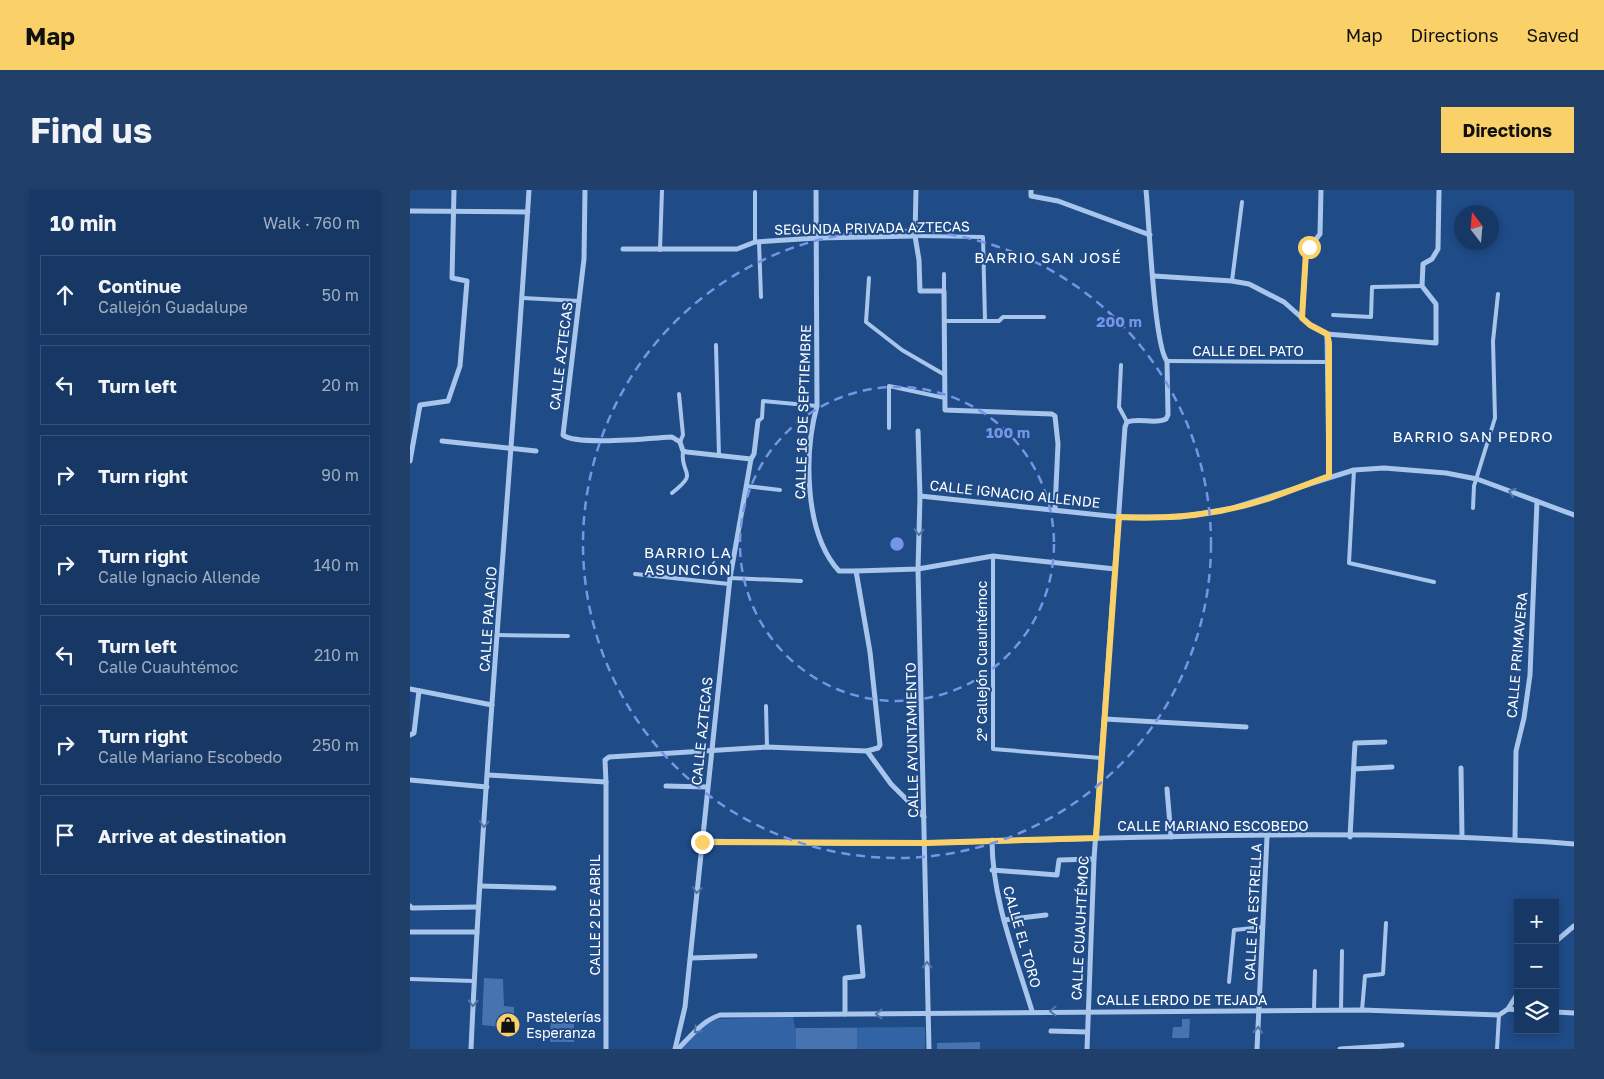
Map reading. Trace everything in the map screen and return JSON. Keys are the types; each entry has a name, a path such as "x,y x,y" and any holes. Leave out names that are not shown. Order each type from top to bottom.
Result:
{"street":[{"path":"410,461 420,405 448,401 460,366 467,281 452,278 454,190"},
{"name":"CALLE PALACIO","path":"471,1049 478,907 523,298 529,190"},
{"name":"CALLE AZTECAS","path":"585,190 584,259 563,435 568,440 672,437 680,442"},
{"name":"CALLE 16 DE SEPTIEMBRE","path":"816,190 818,406 814,418 810,480 815,525 831,562 839,571 856,571"},
{"path":"916,190 915,236 919,260 920,291 944,291 945,410 1052,414 1055,416 1058,444 1055,509"},
{"path":"1031,190 1031,196 1058,201 1150,235"},
{"path":"1127,422 1133,420 1160,422 1166,419 1167,361 1163,356 1158,327 1146,190"},
{"path":"1302,318 1306,252 1320,234 1321,190"},
{"path":"1154,276 1232,281 1263,290 1284,302 1310,325 1327,334 1436,343 1436,304 1422,286 1423,264 1432,258 1438,249 1439,190"},
{"path":"410,211 528,212"},
{"name":"SEGUNDA PRIVADA AZTECAS","path":"623,249 737,249 757,242 817,238 915,236"},
{"path":"1327,334 1329,362 1329,476"},
{"name":"CALLE AZTECAS","path":"676,1049 685,1007 691,958 706,787 730,581 746,486 754,454 758,421"},
{"name":"CALLE CUAUHTÉMOC","path":"1087,1049 1094,859 1125,427 1127,422"},
{"name":"CALLE AYUNTAMIENTO","path":"918,431 920,496 918,569 926,843 929,1049"},
{"path":"442,441 536,451"},
{"path":"680,442 683,451 752,459"},
{"name":"CALLE IGNACIO ALLENDE","path":"920,496 1119,517 1163,518 1208,514 1263,500 1329,476 1354,470 1416,470 1477,479 1574,515"},
{"name":"CALLE PRIMAVERA","path":"1515,839 1516,751 1524,718 1530,675 1537,501"},
{"path":"488,775 606,782 607,758 767,747 867,751 878,748 880,740 870,652 856,571 918,569 993,556 1116,568"},
{"path":"410,689 492,705"},
{"path":"410,735 414,733 419,692"},
{"path":"1105,719 1246,728"},
{"path":"1350,837 1354,743 1384,742"},
{"path":"867,751 891,784 925,817"},
{"path":"1354,769 1392,767"},
{"path":"1461,768 1462,837"},
{"path":"410,780 487,787"},
{"name":"CALLE 2 DE ABRIL","path":"606,782 606,1049"},
{"path":"666,786 706,787"},
{"path":"1167,789 1171,837"},
{"name":"CALLE MARIANO ESCOBEDO","path":"702,842 926,843 1171,837 1462,837 1574,844"},
{"name":"CALLE LA ESTRELLA","path":"1258,1049 1268,837"},
{"name":"CALLE EL TORO","path":"992,840 992,870 1004,920 1032,1011"},
{"name":"CALLE EL TORO","path":"992,870 1057,875 1059,860 1094,859"},
{"path":"480,886 554,888"},
{"path":"410,906 412,908 478,907"},
{"path":"1004,920 1046,915"},
{"path":"1559,939 1574,926"},
{"path":"845,1014 845,978 863,976 859,927"},
{"path":"410,932 477,932"},
{"path":"691,958 755,956"},
{"path":"1499,1015 1508,1009 1514,999"},
{"path":"1508,1009 1514,1010"},
{"name":"CALLE LERDO DE TEJADA","path":"676,1049 705,1022 720,1015 928,1014 1032,1011 1362,1010 1499,1015"},
{"path":"1559,1012 1574,1013"},
{"path":"1051,1031 1088,1032"},
{"path":"1340,1049 1402,1045"}],"lane":[{"path":"660,250 662,190"},
{"path":"755,192 761,297"},
{"path":"1232,281 1242,202"},
{"name":"SEGUNDA PRIVADA AZTECAS","path":"915,236 983,236 985,321"},
{"path":"944,274 944,291"},
{"path":"869,278 866,322 902,350 945,375"},
{"path":"1334,315 1371,317 1372,287 1422,286"},
{"path":"1473,508 1477,479 1495,418 1493,341 1498,294"},
{"path":"523,298 579,301"},
{"path":"945,321 999,321 1003,317 1044,317"},
{"path":"716,345 719,456"},
{"name":"CALLE DEL PATO","path":"1167,361 1329,362"},
{"path":"1121,365 1118,407 1127,422"},
{"path":"889,428 889,386 945,398"},
{"path":"679,394 683,434 680,442"},
{"name":"CALLE AZTECAS","path":"758,421 762,418 763,401 818,406"},
{"path":"672,493 687,481 688,478 682,456 683,451"},
{"path":"1354,470 1349,563 1434,582"},
{"path":"746,486 780,490"},
{"name":"2º Callejón Cuauhtémoc","path":"993,556 993,749 1101,758"},
{"path":"635,574 730,581 801,581"},
{"path":"497,635 568,636"},
{"path":"766,706 767,747"},
{"path":"1362,1010 1365,976 1383,974 1386,923"},
{"path":"1228,982 1234,930 1263,927"},
{"path":"1340,1010 1342,951"},
{"path":"1314,1010 1315,971"},
{"path":"410,979 474,981"},
{"path":"1498,1049 1499,1015"}],"shaded area":[{"path":"793,1017 795,1028 925,1027 925,1049 682,1049 702,1027 717,1019"}],"building":[{"path":"484,978 503,979 504,1006 514,1007 514,1028 482,1025"},
{"path":"551,1016 574,1016 574,1042 550,1042"},
{"path":"1182,1019 1190,1019 1189,1038 1172,1038 1173,1027 1182,1027"},
{"path":"796,1028 857,1028 857,1049 796,1049"},
{"path":"980,1042 980,1049 937,1049 937,1043"}],"place":[{"name":"Pastelerías Esperanza","path":"508,1025"}],"district":[{"name":"BARRIO SAN JOSÉ","path":"1048,258"},
{"name":"BARRIO SAN PEDRO","path":"1473,437"},
{"name":"BARRIO LA ASUNCIÓN","path":"688,562"}],"route":[{"path":"702,842 926,843 1096,838 1119,517 1146,519 1181,518 1208,514 1263,500 1329,476 1329,343 1327,334 1310,325 1302,318 1306,252 1309,247"}]}
